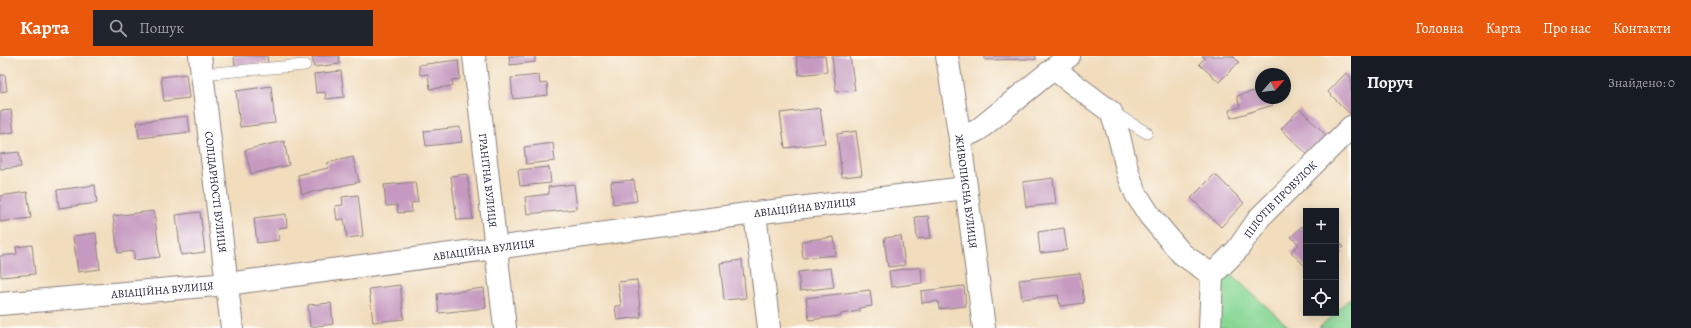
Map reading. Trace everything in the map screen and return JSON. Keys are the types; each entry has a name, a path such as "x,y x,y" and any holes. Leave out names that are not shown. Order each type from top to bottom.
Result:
{"street":[{"name":"ГРАНІТНА ВУЛИЦЯ","path":"474,56 505,328"},
{"name":"ЖИВОПИСНА ВУЛИЦЯ","path":"947,56 960,139 984,328"},
{"path":"960,139 978,130 1062,63 1111,112 1119,136 1128,173 1136,194 1147,211 1182,254 1212,275 1210,328"},
{"name":"СОЛІДАРНОСТІ ВУЛИЦЯ","path":"201,65 232,328"},
{"name":"ПІЛОТІВ ПРОВУЛОК","path":"1212,275 1237,250 1260,216 1351,127"},
{"name":"АВІАЦІЙНА ВУЛИЦЯ","path":"0,304 227,284 755,213 966,188"},
{"path":"755,213 770,328"}],"lane":[{"path":"201,65 305,65"},
{"path":"1111,112 1147,133"}],"green space":[{"path":"1225,269 1290,328 1214,328 1220,281"},
{"path":"1351,297 1351,328 1319,328 1331,316 1339,316 1339,309"}],"building":[{"path":"234,56 267,56 268,63 235,67"},
{"path":"312,56 339,56 340,64 314,67"},
{"path":"509,56 535,56 535,62 510,65"},
{"path":"796,56 825,56 827,72 799,75"},
{"path":"832,56 850,56 855,90 836,92"},
{"path":"985,56 1036,56 1036,59 985,60"},
{"path":"1202,56 1233,56 1239,62 1219,82 1199,64 1205,58"},
{"path":"458,60 460,79 452,80 453,86 430,89 428,74 420,75 419,65"},
{"path":"341,71 344,97 326,99 325,92 316,93 314,74"},
{"path":"1346,73 1351,77 1351,115 1328,92"},
{"path":"186,74 189,98 164,101 161,77"},
{"path":"0,75 5,75 7,91 0,92"},
{"path":"539,75 540,84 547,83 548,95 513,99 511,78"},
{"path":"271,86 275,123 240,127 236,91"},
{"path":"1255,91 1255,104 1273,105 1231,118 1229,110 1240,107 1237,96"},
{"path":"820,108 825,143 785,148 780,113"},
{"path":"1300,109 1328,137 1309,156 1281,129"},
{"path":"11,110 14,132 0,134 0,111"},
{"path":"188,116 190,132 139,138 137,122"},
{"path":"460,127 462,142 426,146 424,131"},
{"path":"856,131 862,175 842,177 837,134"},
{"path":"284,141 289,165 251,174 245,150"},
{"path":"553,143 555,161 526,164 524,147"},
{"path":"19,152 21,167 0,169 0,154"},
{"path":"353,157 359,182 302,194 298,175 328,168 327,163"},
{"path":"549,167 551,183 520,186 518,170"},
{"path":"467,174 473,219 457,220 451,176"},
{"path":"1215,174 1244,203 1221,227 1191,198"},
{"path":"1053,178 1056,204 1026,207 1023,182"},
{"path":"634,180 637,201 613,204 611,182"},
{"path":"415,182 418,202 411,203 412,212 398,213 397,205 386,206 384,185"},
{"path":"574,184 577,209 527,214 525,197 549,194 548,187"},
{"path":"95,185 97,203 59,208 57,190"},
{"path":"27,192 31,218 0,222 0,196"},
{"path":"358,195 363,236 347,238 344,219 337,220 335,206 343,205 342,197"},
{"path":"154,211 160,257 134,260 134,251 118,253 113,216"},
{"path":"200,212 205,252 181,255 176,215"},
{"path":"286,214 287,227 278,228 279,240 257,243 254,218"},
{"path":"928,216 931,238 917,239 915,217"},
{"path":"1302,226 1303,227 1303,264 1291,252 1299,244 1291,237"},
{"path":"1064,228 1067,250 1040,253 1038,232"},
{"path":"96,233 100,269 78,272 73,236"},
{"path":"901,236 905,265 888,267 884,238"},
{"path":"834,237 836,255 803,258 801,241"},
{"path":"1339,243 1344,247 1339,252"},
{"path":"32,245 35,274 1,277 0,256 17,254 16,247"},
{"path":"742,260 746,298 724,300 720,263"},
{"path":"921,267 922,283 891,287 889,271"},
{"path":"831,268 834,287 800,291 798,272"},
{"path":"1080,273 1084,303 1060,306 1058,295 1022,299 1019,280"},
{"path":"637,280 641,317 617,320 615,306 621,306 618,282"},
{"path":"400,285 404,319 373,322 369,289"},
{"path":"964,286 966,306 939,309 938,301 922,303 921,291"},
{"path":"484,288 486,308 439,313 437,294"},
{"path":"870,290 872,306 859,308 860,311 841,314 841,316 809,320 806,298"},
{"path":"331,303 333,324 310,327 308,305"}]}
